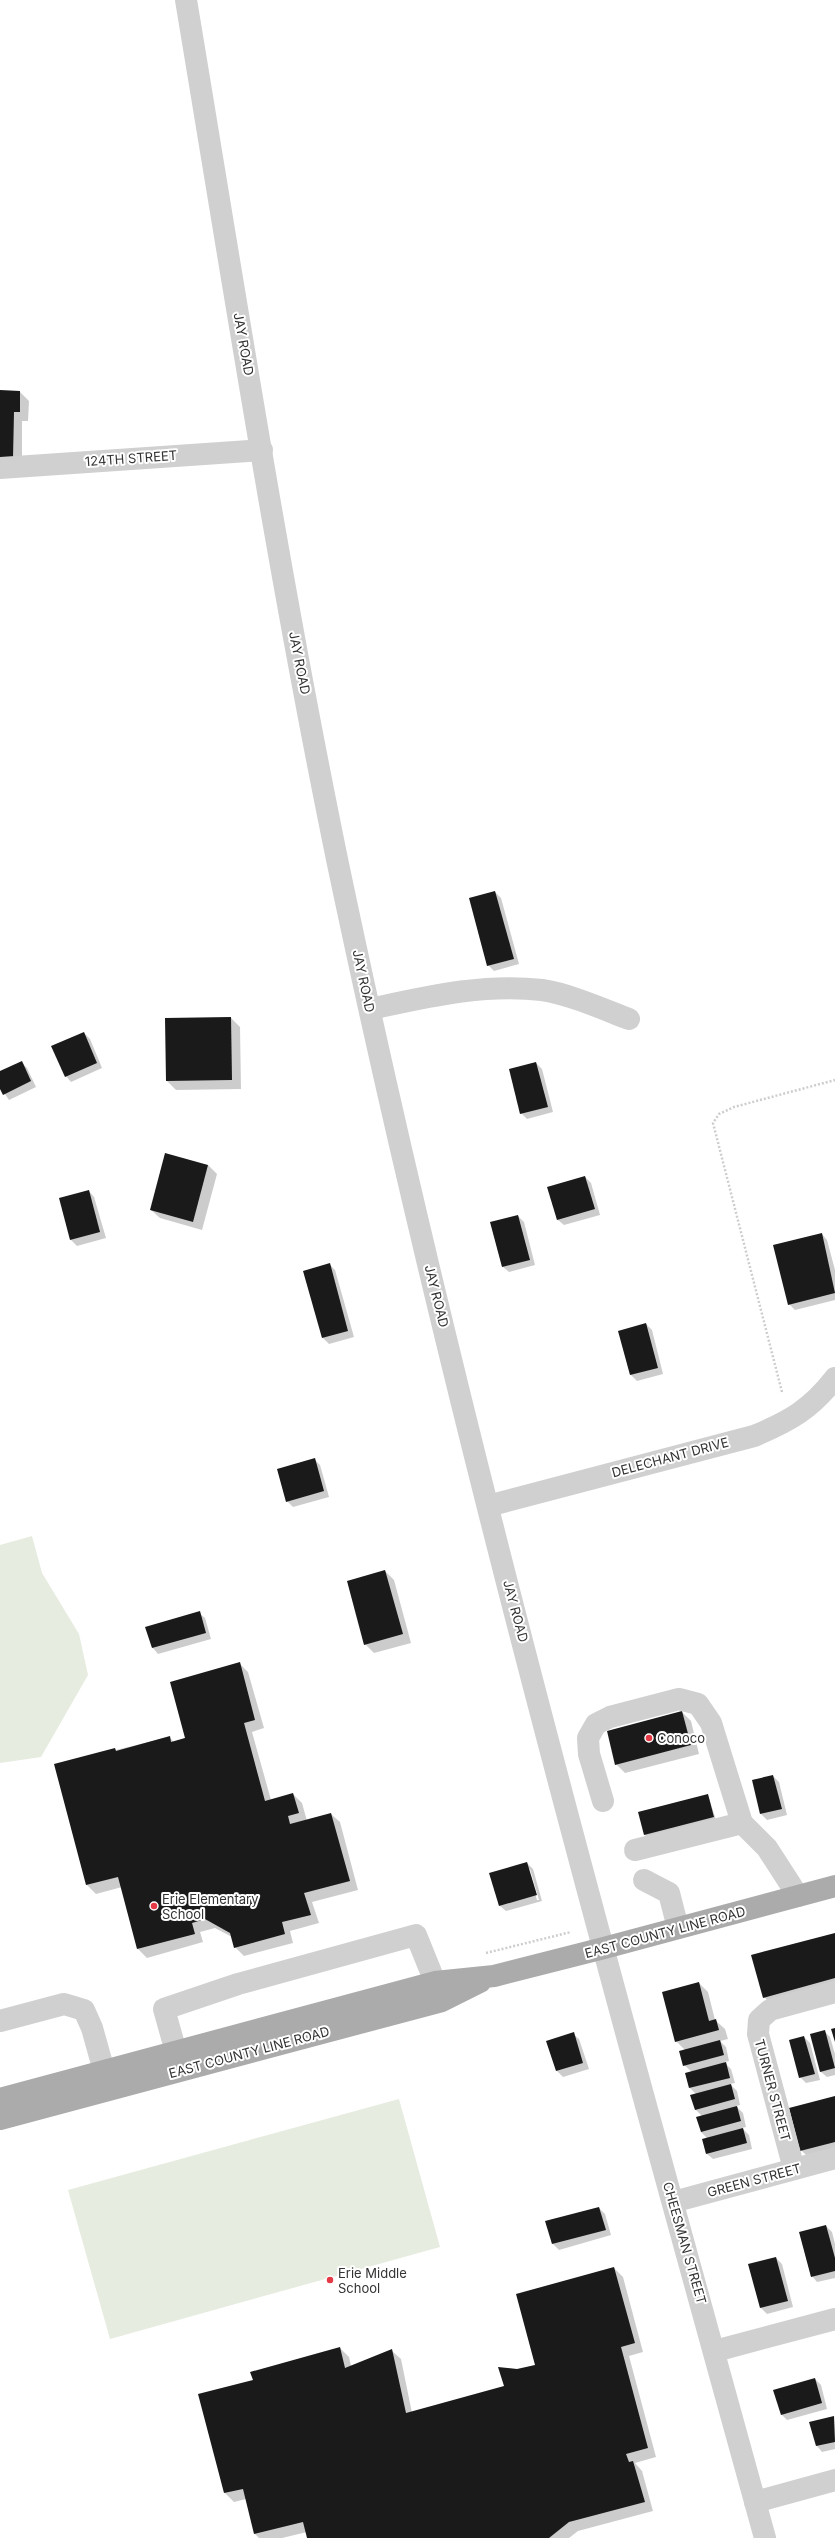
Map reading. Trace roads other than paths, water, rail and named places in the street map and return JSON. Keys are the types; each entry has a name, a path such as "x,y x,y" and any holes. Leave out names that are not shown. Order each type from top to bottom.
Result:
{"main road":[{"name":"EAST COUNTY LINE ROAD","path":"0,2100 436,1982 494,1976 835,1886"},
{"name":"EAST COUNTY LINE ROAD","path":"0,2119 442,2001 494,1976"}],"street":[{"name":"JAY ROAD","path":"186,0 262,450 337,857 370,1009 488,1506 604,1948"},
{"name":"124TH STREET","path":"0,468 262,450"},
{"path":"370,1009 434,995 500,987 543,991 628,1019"},
{"name":"DELECHANT DRIVE","path":"488,1506 754,1436 785,1423 800,1413 820,1398 835,1378"},
{"path":"602,1801 589,1754 588,1738 596,1724 610,1716 679,1699 698,1704 711,1723 742,1823 767,1848 798,1896"},
{"path":"636,1850 742,1823"},
{"path":"644,1880 669,1892 678,1928"},
{"path":"176,2052 164,2010 238,1984 416,1935 436,1982"},
{"name":"CHEESMAN STREET","path":"604,1948 765,2538"},
{"name":"TURNER STREET","path":"794,2169 758,2034 759,2020 770,2010 835,1992"},
{"path":"0,2021 64,2004 84,2010 92,2028 104,2071"},
{"name":"GREEN STREET","path":"673,2202 835,2158"},
{"path":"715,2351 835,2319"},
{"path":"755,2502 835,2480"}],"place":[{"name":"Conoco","path":"649,1738"},
{"name":"Erie Elementary School","path":"154,1906"},
{"name":"Erie Middle School","path":"330,2280"}]}
